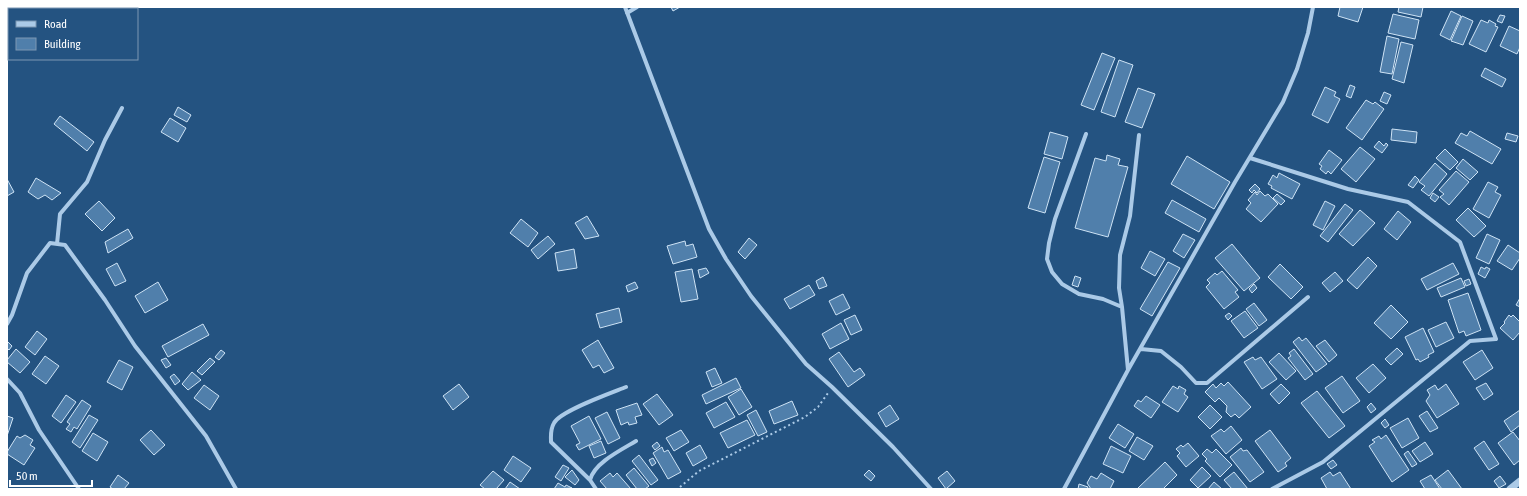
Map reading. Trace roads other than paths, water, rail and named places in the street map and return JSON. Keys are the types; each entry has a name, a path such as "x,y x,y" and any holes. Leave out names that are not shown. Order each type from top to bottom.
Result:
{"street":[{"path":"625,7 709,229 726,259 751,296 806,364 832,387 893,448 931,489"},
{"path":"627,13 637,7"},
{"path":"1064,489 1128,370 1286,96 1297,69 1308,33 1313,7"},
{"path":"57,244 60,214 87,182 105,140 122,108"},
{"path":"1086,134 1054,219 1047,259 1052,272 1062,284 1079,294 1103,299 1122,307"},
{"path":"1128,370 1119,288 1120,255 1130,216 1140,135"},
{"path":"1250,158 1348,190 1408,202 1460,242 1496,339 1470,341 1323,462 1272,489"},
{"path":"7,324 12,315 27,273 50,244 65,246 105,300 135,346 206,436 236,489"},
{"path":"1141,349 1161,351 1181,367 1196,383 1207,383 1249,349 1308,297"},
{"path":"7,379 20,393 39,430 79,489"},
{"path":"596,489 590,480 552,442 551,432 554,422 567,412 626,387"},
{"path":"590,480 591,475 604,461 636,441"},
{"path":"1510,489 1520,481"}]}
